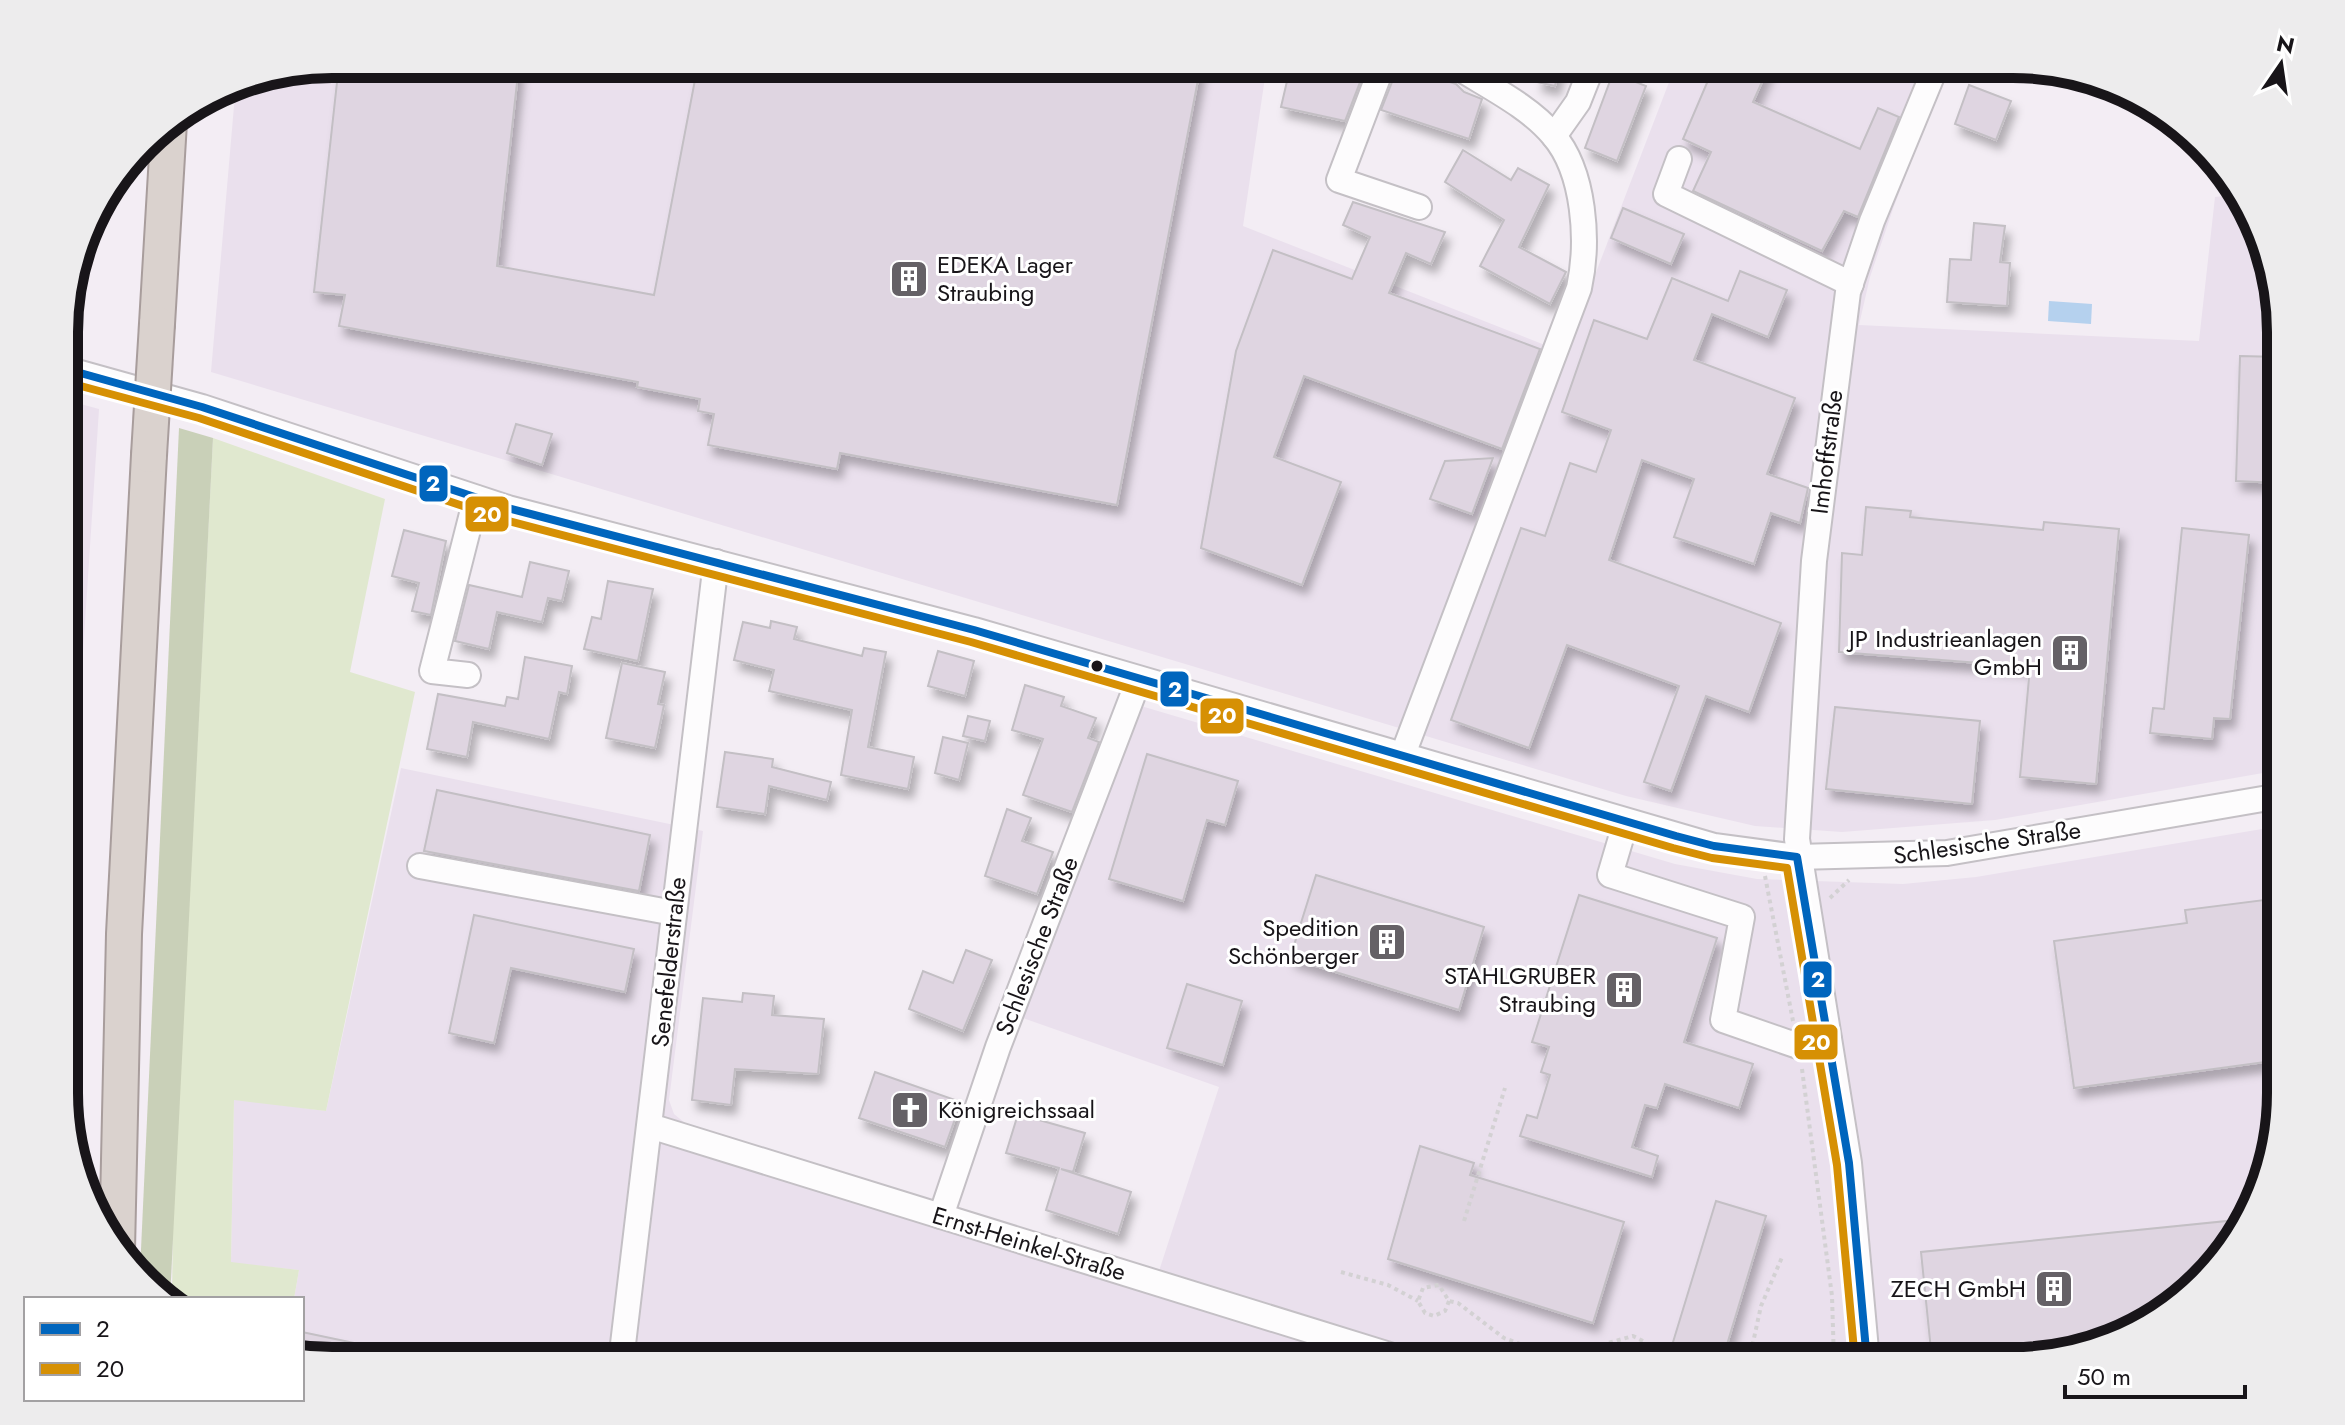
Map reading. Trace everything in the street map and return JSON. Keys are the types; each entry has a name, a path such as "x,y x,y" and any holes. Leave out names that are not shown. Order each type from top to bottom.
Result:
{"highway":[{"path":"118,1228 125,918 168,138"}],"street":[{"path":"1378,78 1339,180 1419,207"},
{"path":"1402,757 1579,288 1586,256 1586,226 1568,161 1554,136 1529,114 1474,78"},
{"path":"1554,136 1578,102 1587,78"},
{"name":"Imhoffstraße","path":"1866,1346 1859,1239 1797,857 1814,561 1832,401 1851,284 1872,221 1931,78"},
{"path":"1679,159 1666,194 1851,284"},
{"name":"Schlesische Straße","path":"78,372 230,416 476,498 974,630 1714,846 1797,857 1947,853 2266,798"},
{"path":"468,675 432,671 476,498"},
{"name":"Senefelderstraße","path":"623,1347 716,562"},
{"name":"Schlesische Straße","path":"941,1216 998,1047 1139,679"},
{"path":"1626,821 1610,875 1742,917 1723,1020 1798,1046 1829,1040"},
{"path":"420,866 674,913"},
{"name":"Ernst-Heinkel-Straße","path":"650,1126 1362,1346"}],"path":[{"path":"1765,876 1798,1046 1832,1296 1834,1346"},
{"path":"1464,1221 1505,1088"},
{"path":"1752,1346 1761,1306 1783,1255"},
{"path":"1341,1272 1388,1285 1418,1301 1425,1313 1434,1316 1445,1311 1449,1301 1445,1290 1433,1284 1420,1291 1418,1301"},
{"path":"1449,1301 1458,1303 1504,1338 1526,1346"},
{"path":"1597,1346 1633,1336 1643,1341 1645,1346"}],"shaded area":[{"path":"1265,78 1243,226 1565,353 1671,78 1943,78 1893,209 1870,277 1859,325 2199,341 2215,197 2227,196 2241,220 2254,250 2266,315 2266,772 1995,820 1842,832 1755,826 1626,796 211,372 235,97 299,80"},
{"path":"78,403 99,409 78,728"},
{"path":"1141,706 1675,864 1757,879 1903,884 1976,877 2266,828 2266,1110 2254,1175 2233,1220 2215,1248 2193,1273 2168,1295 2140,1313 2110,1328 2079,1338 2030,1346 332,1347 304,1345 304,1297 294,1297 299,1270 231,1263 234,1099 326,1111 401,768 703,831 669,1100 674,1114 685,1123 1159,1271 1219,1087 1020,1017"}],"green space":[{"path":"179,428 213,438 170,1289 141,1260"},
{"path":"213,438 385,499 350,672 415,692 326,1111 234,1100 231,1262 299,1270 294,1297 177,1295 172,1291 173,1217"}],"water":[{"path":"2049,301 2092,304 2091,324 2048,321"}],"building":[{"name":"EDEKA Lager Straubing","path":"337,78 517,78 497,266 654,295 695,78 1198,78 1117,505 840,453 837,469 708,445 714,414 698,411 700,399 637,387 638,382 339,326 345,295 314,292"},
{"path":"1288,78 1362,78 1345,121 1281,107"},
{"path":"1394,78 1437,78 1456,84 1464,92 1482,99 1469,139 1381,110"},
{"path":"1538,78 1557,78 1555,86 1537,82"},
{"path":"1611,78 1626,78 1646,86 1617,161 1585,148"},
{"path":"1709,78 1764,78 1753,102 1860,149 1878,108 1899,117 1858,217 1844,211 1822,251 1693,191 1711,152 1683,139"},
{"path":"1969,85 2011,101 1996,140 1955,124"},
{"path":"1463,150 1511,180 1518,168 1549,185 1519,247 1566,272 1550,304 1480,266 1504,220 1445,182"},
{"path":"1353,202 1445,232 1431,264 1406,253 1389,293 1540,349 1502,449 1304,376 1274,457 1341,482 1302,585 1201,548 1236,351 1273,250 1352,279 1370,237 1343,225"},
{"path":"1623,208 1684,234 1671,264 1611,238"},
{"path":"1974,223 2005,226 2000,262 2010,263 2007,306 1947,302 1950,259 1971,260"},
{"path":"1740,271 1787,290 1768,337 1712,314 1694,360 1795,398 1767,474 1808,488 1800,523 1771,513 1754,564 1674,537 1694,479 1642,460 1609,560 1781,623 1749,712 1706,696 1671,791 1644,782 1679,686 1567,645 1529,748 1451,720 1521,528 1545,536 1570,463 1596,472 1611,430 1562,412 1594,320 1647,339 1672,278 1728,301"},
{"path":"2240,356 2266,357 2266,482 2236,481"},
{"path":"516,424 552,434 542,465 507,453"},
{"path":"1493,458 1472,514 1430,499 1445,461"},
{"path":"1866,507 1911,511 1910,517 2043,530 2044,522 2119,529 2096,784 2020,777 2030,667 1839,652 1842,553 1862,555"},
{"path":"2182,528 2249,535 2230,719 2214,718 2212,739 2150,733 2153,708 2164,709"},
{"path":"404,530 446,541 431,615 412,611 419,583 392,576"},
{"path":"530,562 569,571 562,601 548,598 542,622 497,612 489,649 455,641 469,585 522,597"},
{"path":"608,581 653,589 638,661 584,649 592,617 601,619"},
{"path":"771,621 797,627 794,639 862,656 864,648 886,652 868,747 914,757 908,789 841,775 852,710 769,691 774,670 734,660 743,622 770,628"},
{"path":"938,651 974,661 965,696 928,686"},
{"path":"525,657 572,666 567,694 559,692 549,739 473,722 467,757 427,749 438,694 505,706 507,697 518,699"},
{"path":"622,663 665,672 658,704 664,705 655,748 606,738"},
{"path":"1025,685 1064,697 1061,706 1096,718 1088,738 1099,742 1072,812 1023,795 1043,739 1012,730"},
{"path":"1835,707 1980,721 1972,804 1826,789"},
{"path":"968,716 990,721 985,741 963,736"},
{"path":"943,737 968,743 959,780 935,773"},
{"path":"725,752 773,759 772,767 831,782 827,800 769,786 765,814 717,807"},
{"path":"1147,754 1238,781 1225,825 1207,820 1183,901 1109,879"},
{"path":"437,790 650,835 639,891 424,851"},
{"path":"1007,809 1031,818 1022,841 1053,852 1037,894 985,876"},
{"name":"Spedition Schönberger","path":"1316,875 1484,927 1459,1010 1290,958"},
{"name":"STAHLGRUBER Straubing","path":"1579,895 1717,938 1684,1042 1753,1064 1739,1108 1665,1084 1657,1108 1645,1105 1632,1147 1658,1156 1652,1177 1520,1136 1527,1115 1537,1118 1550,1075 1541,1072 1549,1047 1532,1042"},
{"path":"2264,900 2266,1062 2074,1088 2054,941 2187,923 2185,910"},
{"path":"474,915 634,949 625,992 511,968 494,1043 449,1033"},
{"path":"966,950 992,960 963,1031 909,1009 923,971 953,983"},
{"path":"1187,984 1242,1001 1223,1065 1167,1048"},
{"path":"743,993 774,996 772,1015 824,1019 818,1074 735,1069 731,1105 692,1100 703,998 742,1002"},
{"name":"Königreichssaal","path":"875,1072 961,1102 945,1147 859,1118"},
{"path":"1018,1114 1085,1133 1073,1172 1061,1169 1131,1192 1118,1234 1046,1210 1059,1168 1006,1153"},
{"path":"1420,1146 1474,1163 1470,1175 1624,1222 1593,1323 1388,1259"},
{"path":"1716,1201 1766,1216 1726,1346 1672,1346"},
{"name":"ZECH GmbH","path":"2233,1220 2215,1248 2168,1295 2110,1328 2046,1345 1931,1346 1921,1252"},
{"path":"304,1332 373,1347 304,1345"}],"transit line":[{"name":"2","path":"78,372 202,407 508,508 974,630 1676,836 1714,846 1797,857 1849,1163 1866,1346"},
{"name":"20","path":"78,385 199,418 505,520 971,642 1673,848 1712,858 1787,868 1837,1165 1854,1346"}],"place":[{"name":"EDEKA Lager Straubing","path":"909,279"},
{"name":"JP Industrieanlagen GmbH","path":"2070,653"},
{"name":"Spedition Schönberger","path":"1387,942"},
{"name":"STAHLGRUBER Straubing","path":"1624,990"},
{"name":"Königreichssaal","path":"910,1110"},
{"name":"ZECH GmbH","path":"2054,1289"}]}
